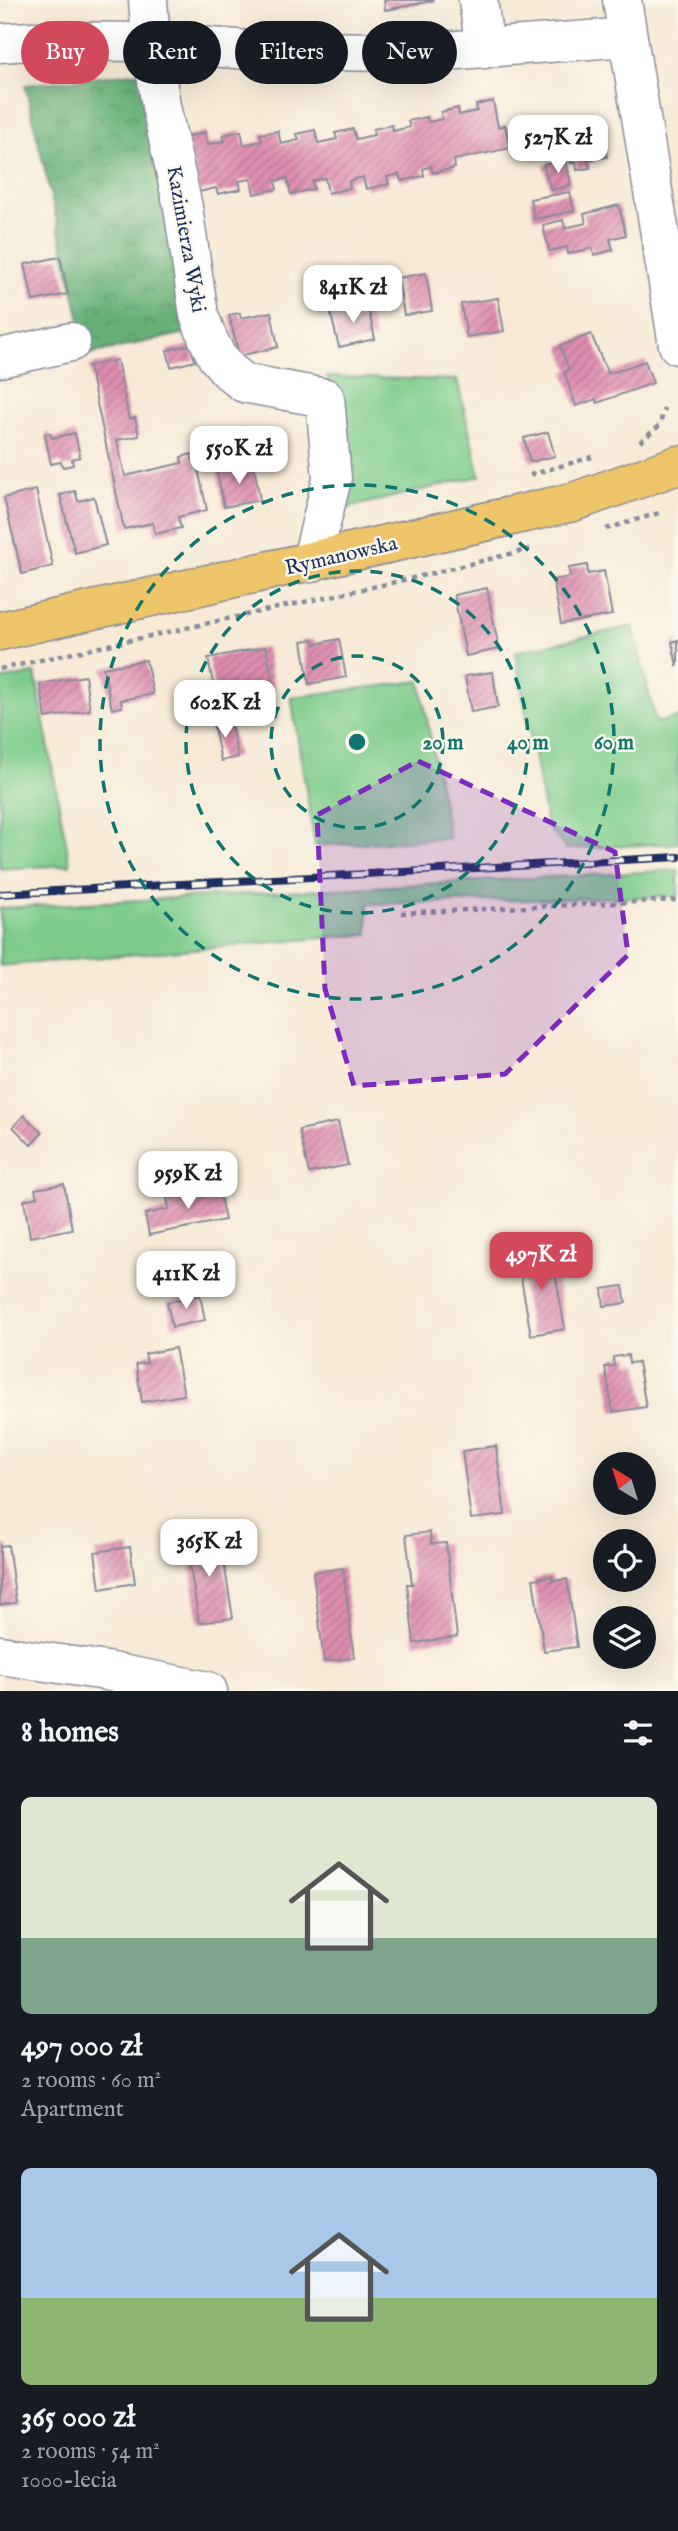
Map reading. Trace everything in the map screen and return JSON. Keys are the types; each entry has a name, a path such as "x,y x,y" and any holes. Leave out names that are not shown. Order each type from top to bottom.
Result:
{"main road":[{"name":"Rymanowska","path":"0,631 573,502 678,465"}],"street":[{"path":"148,0 150,21"},
{"path":"478,0 485,49"},
{"path":"622,0 677,322"},
{"path":"221,48 260,51 432,52 628,37"},
{"path":"0,43 123,42"},
{"name":"Kazimierza Wyki","path":"158,84 192,258 199,315 208,339 229,371 244,383 325,398 332,480 311,562"},
{"path":"0,358 71,342"},
{"path":"0,1655 106,1671 208,1691"}],"path":[{"path":"606,529 659,513"},
{"path":"0,669 409,579 540,547"},
{"path":"401,913 678,900"}],"highlighted area":[{"path":"418,761 615,852 628,955 505,1074 354,1086 325,989 317,815"}],"green space":[{"path":"123,74 123,84 144,84 191,332 85,355 82,328 25,85 109,84 109,76"},
{"path":"327,377 457,380 480,476 339,510 347,436"},
{"path":"633,626 656,723 678,717 678,843 566,849 547,826 515,652"},
{"path":"35,673 70,865 0,869 0,680"},
{"path":"420,681 449,838 315,846 291,697"},
{"path":"678,870 678,896 368,904 368,934 0,966 0,908"}],"building":[{"path":"384,0 433,0 433,1 385,10"},
{"path":"493,101 498,127 505,125 510,148 454,160 455,168 433,173 431,166 423,169 424,176 401,181 399,174 387,177 389,184 366,189 363,177 349,181 350,188 328,193 325,178 312,181 314,189 291,194 287,178 275,181 277,189 254,194 251,179 239,181 241,189 218,194 216,188 199,192 186,137 205,132 206,145 225,141 223,135 241,131 244,145 262,141 260,134 278,131 281,144 299,140 297,134 315,130 318,143 337,139 335,133 353,129 356,139 374,135 373,129 392,125 393,131 410,127 408,121 427,117 428,122 442,119 441,112 458,108 459,115 477,111 476,105"},
{"path":"601,125 607,157 588,160 590,168 577,170 576,162 571,163 565,131"},
{"path":"566,160 571,185 551,190 543,165"},
{"path":"570,192 574,211 534,219 530,199"},
{"path":"619,205 626,235 610,239 613,250 594,255 592,248 568,254 567,247 549,251 543,225 563,220 565,228 586,223 584,214"},
{"path":"60,257 68,294 33,301 25,264"},
{"path":"426,273 432,311 404,315 398,278"},
{"path":"498,298 504,331 467,337 461,304"},
{"path":"367,303 375,339 339,347 330,311"},
{"path":"271,312 278,347 239,356 229,315 240,313 241,318"},
{"path":"591,334 608,374 645,361 653,383 597,403 596,399 576,406 564,372 569,370 560,346"},
{"path":"190,345 195,361 171,367 167,350"},
{"path":"117,360 129,419 135,418 139,436 117,440 125,476 182,463 181,457 192,454 193,461 196,460 207,510 178,517 181,528 155,534 153,523 124,529 89,366"},
{"path":"548,432 555,456 530,462 524,438"},
{"path":"50,433 52,438 75,433 80,457 72,459 73,465 63,467 61,462 51,464 45,434"},
{"path":"237,439 241,458 216,463 212,444"},
{"path":"254,466 260,500 224,507 217,472"},
{"path":"36,490 53,566 22,574 4,498"},
{"path":"75,491 78,501 94,497 106,545 75,553 60,495"},
{"path":"587,565 588,574 604,571 612,615 561,624 553,580 570,577 569,568"},
{"path":"487,588 499,649 466,656 454,595"},
{"path":"314,639 315,644 339,639 346,677 309,684 302,641"},
{"path":"678,640 678,665 677,666 672,642"},
{"path":"266,647 275,693 226,702 228,711 219,713 208,658"},
{"path":"146,660 153,694 121,700 122,707 112,709 103,668"},
{"path":"493,672 498,707 471,712 465,676"},
{"path":"85,676 90,710 46,718 40,684"},
{"path":"230,720 238,757 221,761 213,723"},
{"path":"24,1115 42,1133 31,1145 13,1127"},
{"path":"338,1122 348,1165 309,1173 299,1130"},
{"path":"64,1184 72,1229 30,1237 24,1200 37,1197 35,1189"},
{"path":"218,1186 225,1220 149,1235 145,1214 169,1209 167,1197"},
{"path":"551,1249 565,1329 531,1335 517,1255"},
{"path":"623,1286 626,1303 604,1306 602,1289"},
{"path":"200,1295 205,1320 172,1327 167,1302"},
{"path":"175,1348 184,1395 142,1402 136,1364 147,1363 145,1354"},
{"path":"628,1355 629,1363 638,1362 646,1407 613,1412 605,1367 614,1366 613,1357"},
{"path":"496,1446 505,1515 471,1519 462,1451"},
{"path":"199,1532 200,1541 220,1538 233,1618 199,1623 185,1534"},
{"path":"430,1532 431,1544 446,1543 457,1637 414,1643 407,1584 412,1584 406,1535"},
{"path":"8,1545 16,1603 0,1605 0,1546"},
{"path":"130,1547 135,1583 100,1589 95,1552"},
{"path":"343,1568 354,1658 324,1662 313,1572"},
{"path":"552,1576 552,1581 567,1579 577,1647 544,1651 533,1579"}],"railway":[{"path":"0,894 678,857"}]}
